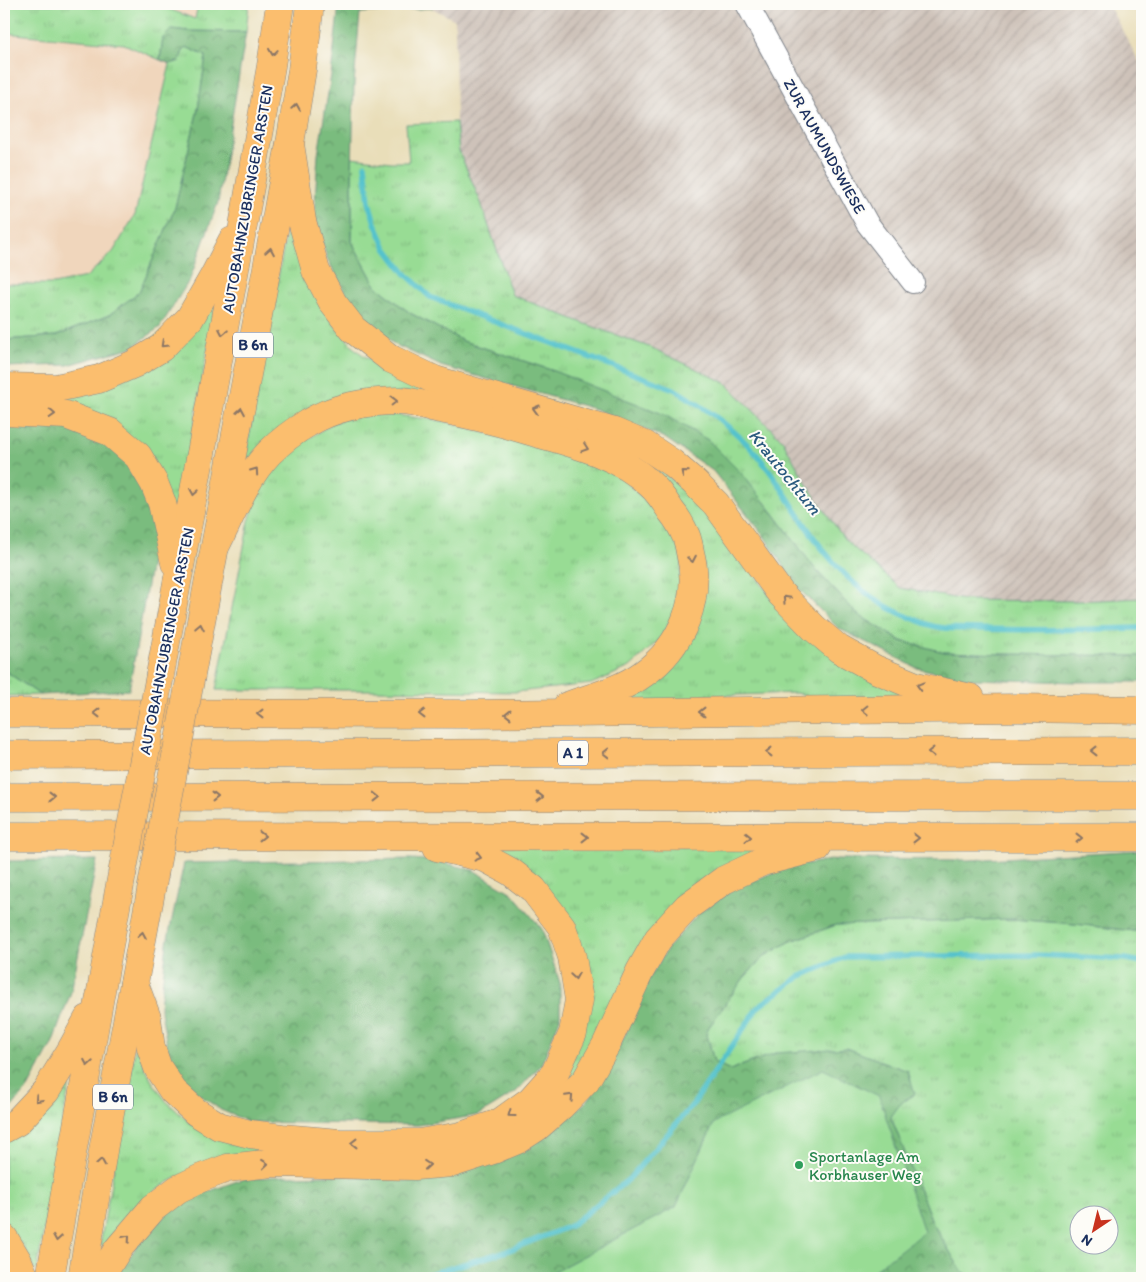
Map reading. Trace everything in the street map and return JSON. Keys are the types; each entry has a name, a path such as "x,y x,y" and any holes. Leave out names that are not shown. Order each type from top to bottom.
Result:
{"highway":[{"name":"AUTOBAHNZUBRINGER ARSTEN","path":"50,1278 99,998 246,216 280,4"},
{"name":"AUTOBAHNZUBRINGER ARSTEN","path":"82,1278 104,1145 290,144 310,4"},
{"path":"290,144 302,221 316,271 333,303 353,329 391,359 436,380 614,432 644,445 672,463 716,504 781,594 814,628 839,650 875,669 916,686 1019,708"},
{"path":"4,387 56,388 98,380 134,364 161,348 190,318 246,216"},
{"path":"216,545 254,473 270,453 290,434 310,421 338,408 357,404 402,401 469,414 602,454 632,469 651,484 662,497 686,536 693,562 694,584 691,605 686,620 671,647 658,662 642,675 614,689 545,713"},
{"path":"4,412 66,414 110,432 138,456 154,483 162,503 178,579"},
{"path":"4,713 545,713 1019,708 1142,710"},
{"name":"A 1","path":"4,755 1142,751"},
{"path":"4,797 1142,796"},
{"path":"4,836 1142,837"},
{"path":"134,983 147,1018 152,1048 158,1068 173,1091 196,1112 219,1126 250,1134 340,1143 420,1143 461,1136 499,1123 531,1100 555,1073 573,1033 579,1000 572,957 562,927 533,888 511,872 485,858 379,836"},
{"path":"100,1278 118,1249 153,1208 178,1189 228,1168 272,1163 414,1166 453,1162 493,1150 517,1140 537,1127 586,1080 606,1045 640,971 658,939 688,906 724,880 762,862 803,851 868,838"},
{"path":"4,1129 17,1122 46,1091 99,998"},
{"path":"4,1238 18,1261 25,1278"}],"street":[{"name":"ZUR AUMUNDSWIESE","path":"747,4 867,224 913,282"}],"shaded area":[{"path":"156,4 198,4 196,20"},
{"path":"436,4 1108,4 1142,67 1142,408 1135,413 1142,426 1142,598 1078,601 964,600 900,588 845,540 807,485 783,441 726,383 652,348 511,295 481,203 459,151 456,122 455,20 432,8"},
{"path":"4,33 124,44 170,64 135,215 113,252 86,277 54,284 4,284"}],"green space":[{"path":"4,4 156,4 195,19 198,4 249,4 246,32 172,29 163,38 160,60 124,44 4,33"},
{"path":"339,4 436,4 432,8 360,13 354,84 352,242 376,286 410,313 463,341 551,370 663,414 708,440 742,474 815,569 857,614 901,641 944,652 1142,656 1142,682 971,679 917,668 838,628 799,589 762,533 713,471 665,438 595,409 441,366 394,344 354,310 327,258 314,217 318,155 331,75"},
{"path":"172,29 246,32 218,202 190,279 160,327 133,347 68,365 4,367 4,340 56,336 109,315 139,292 175,208 198,109 206,56 186,47 180,61 170,64 160,60 163,38"},
{"path":"186,47 206,56 198,109 175,208 139,292 109,315 56,336 4,340 4,284 54,284 86,277 113,252 135,215 170,64 180,61"},
{"path":"456,122 459,151 481,203 512,295 652,348 726,383 783,441 807,485 845,540 900,588 964,600 1078,601 1142,598 1142,656 944,652 901,641 857,614 815,569 742,474 708,440 551,370 463,341 410,313 376,286 352,242 352,157 391,162 409,162 406,124"},
{"path":"287,229 295,233 332,322 356,350 391,374 433,391 431,396 402,392 245,459"},
{"path":"216,302 177,520 18,397 57,395 211,303"},
{"path":"387,414 443,421 582,460 622,478 655,510 675,536 682,559 677,607 661,638 630,667 591,684 516,692 216,690 249,521 260,487 276,462 333,423 356,415"},
{"path":"4,422 55,424 108,444 127,461 144,484 154,518 153,550 129,690 40,695 4,670"},
{"path":"612,442 642,455 713,514 770,596 923,696 824,702 796,693 703,696 687,702 618,702 636,688 704,565"},
{"path":"4,670 40,695 4,696"},
{"path":"780,845 781,848 755,855 722,871 694,890 669,913 647,939 633,961 601,1031 574,1076 537,1113 508,1132 479,1145 458,1151 427,1156 251,1154 235,1156 189,1172 157,1189 134,1211 106,1246 100,1245 137,1039 140,1041 141,1058 151,1080 166,1101 191,1124 218,1137 252,1146 305,1147 357,1152 412,1152 449,1148 474,1142 497,1133 515,1122 552,1090 569,1063 580,1035 587,1007 584,972 577,944 566,915 532,875 506,860 478,848 478,846"},
{"path":"1142,850 1142,932 1012,919 836,925 789,942 763,957 743,979 706,1031 714,1062 730,1070 776,1053 846,1048 908,1071 915,1094 907,1098 891,1117 933,1224 962,1272 977,1278 859,1278 714,1123 676,1207 542,1278 115,1278 139,1243 167,1213 196,1196 243,1179 335,1175 410,1181 444,1177 555,1129 588,1100 608,1070 647,982 669,946 699,913 735,888 787,867 837,859 969,860"},
{"path":"411,859 437,861 473,870 512,893 542,929 560,983 560,1019 541,1065 516,1092 479,1115 418,1125 249,1122 221,1110 191,1089 169,1056 160,1006 167,943 184,863"},
{"path":"97,860 71,992 52,1044 28,1088 10,1109 4,1113 4,861"},
{"path":"1012,919 1142,932 1142,1278 977,1278 962,1272 933,1224 890,1116 907,1098 915,1094 776,1053 730,1070 714,1062 706,1031 743,979 763,957 789,942 836,925"},
{"name":"Sportanlage Am Korbhauser Weg","path":"823,1069 879,1096 924,1232 864,1278 542,1278 676,1207 714,1123"},
{"path":"67,1081 70,1082 37,1270 34,1270 25,1250 4,1223 4,1141"}],"waterway":[{"name":"Krautochtum","path":"365,165 369,202 375,223 386,248 405,273 430,297 674,389 704,408 723,422 757,454 812,535 835,564 848,578 876,600 909,617 943,628 1023,630 1142,628"},
{"path":"417,1278 507,1251 570,1226 629,1179 694,1103 758,1007 799,977 845,957 1036,955 1126,959 1142,962"}],"place":[{"name":"Sportanlage Am Korbhauser Weg","path":"799,1165"}]}
